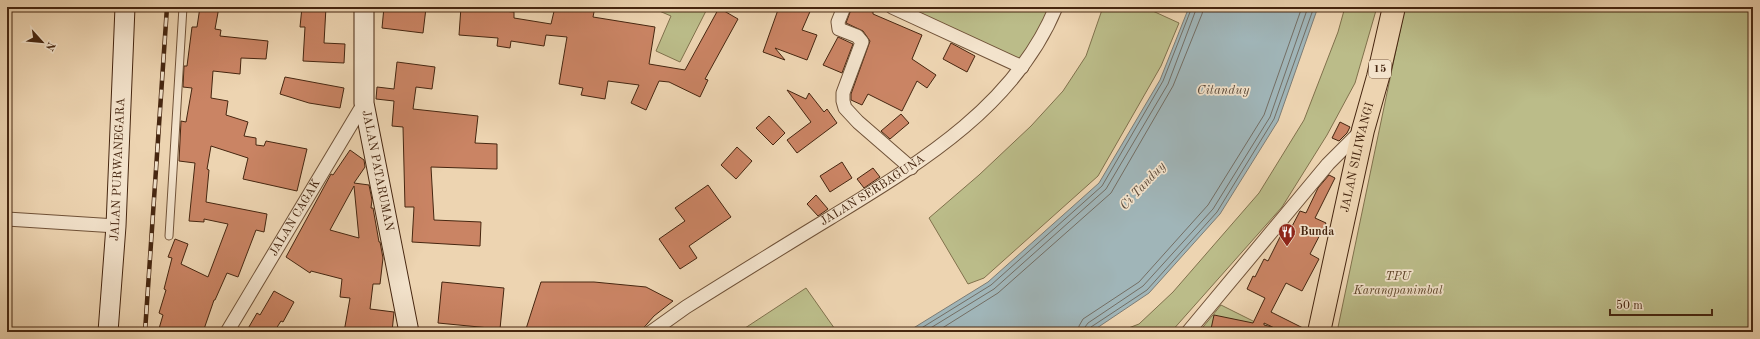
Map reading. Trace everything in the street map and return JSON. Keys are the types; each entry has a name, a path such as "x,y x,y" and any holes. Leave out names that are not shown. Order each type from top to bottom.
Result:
{"highway":[{"name":"JALAN SILIWANGI","path":"1318,332 1363,130 1378,77 1394,7"}],"street":[{"name":"JALAN PURWANEGARA","path":"108,332 116,226 125,7"},
{"name":"JALAN PATARUMAN","path":"364,7 364,103 409,332"},
{"path":"844,7 838,22 839,29 857,36 862,42 844,93 843,101 845,108 858,122 911,168"},
{"path":"892,7 1022,67"},
{"name":"JALAN SERBAGUNA","path":"651,332 692,303 911,168 993,101 1022,67 1049,24 1056,7"},
{"name":"JALAN CAGAK","path":"226,332 364,103"},
{"path":"1188,332 1328,164 1363,130"},
{"path":"7,219 116,226"}],"lane":[{"path":"169,236 183,7"}],"green space":[{"path":"650,7 706,7 707,9 680,62 656,51 671,16"},
{"path":"894,7 1051,7 1046,22 1016,63"},
{"path":"1103,7 1144,7 1179,23 1161,66 1098,176 984,278 968,284 929,218 979,175 1031,126 1063,91 1086,56"},
{"path":"1345,7 1377,7 1355,83 1327,135 1282,207 1171,332 1118,332 1139,324 1173,292 1259,193 1304,120 1338,32"},
{"name":"TPU Karangpanimbal","path":"1405,7 1753,7 1753,332 1337,332"},
{"path":"806,288 837,332 739,332"},
{"path":"1221,305 1275,332 1199,332"}],"water":[{"name":"Citanduy","path":"1189,7 1318,7 1278,121 1220,214 1149,293 1091,332 907,332 988,282 1099,183 1160,80"}],"building":[{"path":"200,7 219,7 215,29 221,30 220,36 268,41 266,59 241,58 240,74 213,71 211,98 228,101 226,115 248,122 244,136 256,138 256,145 264,146 266,141 307,149 297,191 243,179 248,158 211,146 207,169 209,170 206,202 267,214 264,232 256,230 238,277 227,273 214,300 203,332 158,332 163,315 159,313 166,290 164,289 172,258 168,257 175,239 188,244 181,264 208,277 228,224 204,219 204,222 189,221 195,163 179,161 181,121 186,122 192,88 183,87 184,66 187,66 192,27 197,27"},
{"path":"302,7 326,7 324,43 345,44 344,63 303,61 305,27 300,27"},
{"path":"384,7 426,8 423,33 382,28"},
{"path":"461,7 492,8 492,10 514,12 514,18 551,24 555,7 595,7 593,17 655,27 649,64 685,70 719,8 738,19 705,79 708,80 700,97 669,82 659,81 646,110 631,103 639,85 608,81 605,99 581,95 583,88 559,84 567,37 546,35 544,46 511,41 510,48 497,46 498,38 459,35"},
{"path":"779,7 812,7 802,30 817,35 807,60 775,48 785,60 763,52"},
{"path":"852,7 873,12 873,14 922,35 912,59 936,75 927,88 917,81 902,111 868,94 862,105 851,100 851,94 870,41 863,31 846,23"},
{"path":"838,37 853,44 842,73 823,65"},
{"path":"951,43 975,56 967,72 943,59"},
{"path":"397,62 435,67 432,89 416,87 413,109 478,116 475,143 497,144 497,169 431,167 434,220 481,222 480,246 412,242 414,207 405,207 403,127 392,126 394,101 376,99 377,87 394,89"},
{"path":"285,77 344,88 340,108 309,103 280,94"},
{"path":"787,90 806,99 809,93 824,112 827,109 837,123 797,153 787,140 811,122"},
{"path":"901,114 909,123 890,139 881,131"},
{"path":"769,116 785,133 773,145 756,128"},
{"path":"1340,122 1350,127 1347,133 1339,141 1332,138"},
{"path":"737,147 752,161 736,179 721,165"},
{"path":"350,150 364,160 365,167 354,183 369,185 372,200 371,208 373,208 383,258 380,284 373,284 370,309 394,312 392,332 344,332 350,298 340,297 342,279 311,271 310,273 286,257 331,174 333,175","holes":["354,186 359,238 330,230"]},
{"path":"842,162 852,178 830,192 820,176"},
{"path":"873,168 880,177 864,188 857,179"},
{"path":"1329,175 1335,178 1315,218 1326,223 1310,254 1319,259 1302,291 1286,283 1271,312 1307,330 1307,332 1283,332 1264,323 1264,325 1272,327 1271,332 1226,332 1211,329 1214,315 1253,323 1265,298 1247,289 1253,276 1255,277 1264,259 1268,261 1281,235 1286,238 1300,211 1306,213 1318,188"},
{"path":"708,185 731,217 689,246 697,258 680,269 659,239 685,221 675,208"},
{"path":"816,195 828,209 818,216 807,204"},
{"path":"442,282 504,288 500,329 438,323"},
{"path":"541,282 594,282 646,287 673,301 654,316 640,332 525,332"},
{"path":"274,291 294,302 283,322 281,321 274,332 246,332 257,313 260,315"}],"railway":[{"path":"145,332 167,7"}],"place":[{"name":"Bunda","path":"1287,247"}],"water label":[{"name":"Ci Tanduy","path":"1143,186"}]}
